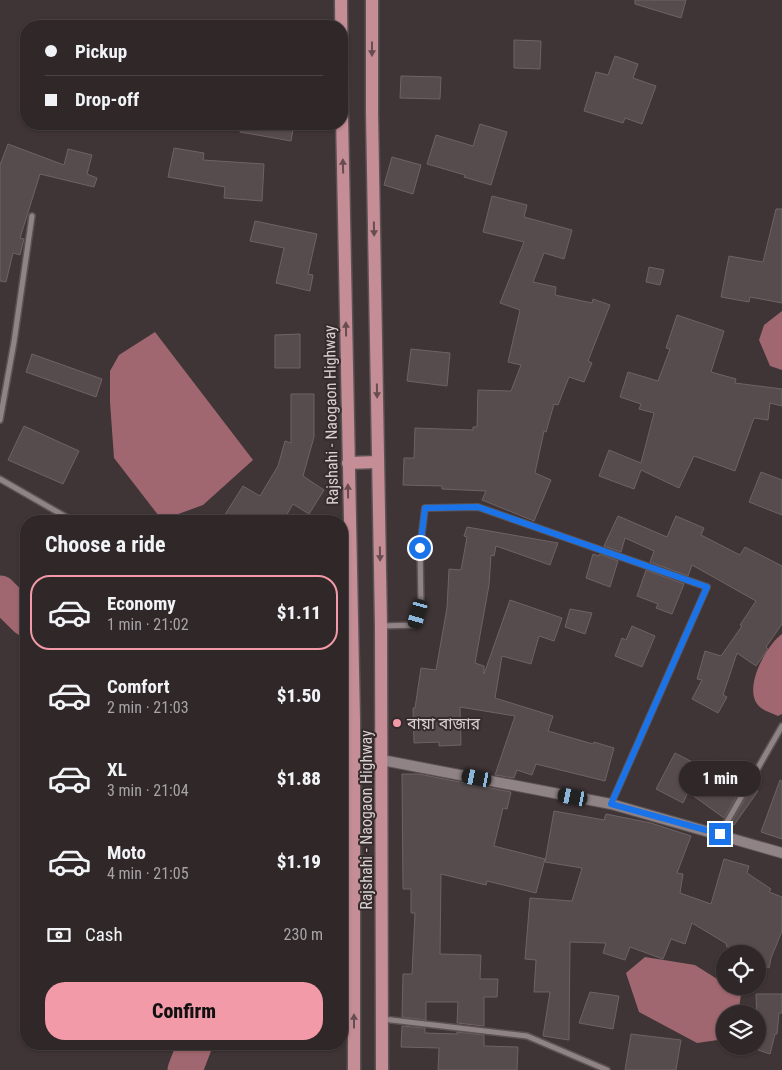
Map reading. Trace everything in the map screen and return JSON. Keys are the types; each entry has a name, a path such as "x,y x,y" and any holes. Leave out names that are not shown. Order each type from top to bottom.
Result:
{"main road":[{"name":"Rajshahi - Naogaon Highway","path":"342,0 342,20"},
{"name":"Rajshahi - Naogaon Highway","path":"372,0 372,113 381,626 382,1070"},
{"name":"Rajshahi - Naogaon Highway","path":"342,130 354,720 352,1067"},
{"path":"348,464 378,462"},
{"path":"382,760 611,804 720,834 782,854"}],"street":[{"path":"0,420 14,342 32,216"},
{"path":"0,479 62,515"},
{"path":"381,626 415,625 422,603 420,548 425,508 478,507 707,587 611,804"},
{"path":"348,715 354,720"},
{"path":"720,834 782,726"},
{"path":"382,1019 527,1036 607,1070"}],"shaded area":[{"path":"782,311 782,370 770,366 759,340 764,325"},
{"path":"155,332 253,460 203,505 176,515 158,515 114,458 110,371 119,355"},
{"path":"782,634 782,714 778,716 760,707 755,700 753,690 754,680 763,658 769,648"},
{"path":"645,957 695,965 716,978 716,995 741,995 739,1005 716,1005 716,1040 697,1043 639,1012 626,973"}],"building":[{"path":"635,0 686,0 681,18 635,4"},
{"path":"514,40 541,41 540,69 514,68"},
{"path":"615,56 638,64 633,78 656,86 642,124 625,118 623,123 584,111 596,72 608,75"},
{"path":"401,76 441,77 440,99 400,98"},
{"path":"480,124 507,132 491,185 427,164 436,135 473,146"},
{"path":"240,130 293,130 291,141 240,132"},
{"path":"8,144 64,165 68,149 92,155 87,174 97,178 94,187 40,174 20,238 24,239 20,255 13,253 6,282 0,281 0,165"},
{"path":"174,148 204,153 203,160 264,164 262,201 224,198 225,187 168,177"},
{"path":"392,157 421,165 413,194 384,185"},
{"path":"492,196 527,205 524,217 572,230 564,259 544,253 533,282 556,287 555,295 592,303 593,299 610,305 588,361 592,363 584,382 569,377 558,405 554,404 546,432 544,431 535,473 551,480 534,521 482,500 486,491 442,489 442,486 403,485 404,458 414,458 415,428 473,430 473,427 477,427 478,390 511,391 521,365 508,362 520,310 500,303 524,242 483,232"},
{"path":"776,209 782,209 782,303 750,297 749,302 721,297 729,256 763,262"},
{"path":"255,221 317,234 308,274 313,275 310,291 276,283 284,248 250,241"},
{"path":"649,267 664,270 660,285 646,282"},
{"path":"677,315 724,331 711,372 736,379 735,383 782,389 782,406 770,403 768,420 754,418 735,471 694,456 679,488 641,470 634,489 599,476 609,450 641,463 654,413 639,409 641,404 620,397 628,372 658,381 670,349 666,348"},
{"path":"300,334 300,368 275,368 275,335"},
{"path":"411,349 450,353 447,386 407,381"},
{"path":"32,354 102,379 96,397 26,372"},
{"path":"291,394 314,394 314,437 303,476 324,490 309,514 293,504 287,515 225,515 243,486 260,496 278,466 285,441 291,443"},
{"path":"24,426 79,451 63,484 8,460"},
{"path":"761,472 782,480 782,515 749,502"},
{"path":"618,516 667,537 676,516 704,528 701,535 740,555 745,547 782,566 782,624 756,666 737,653 723,695 727,697 718,713 692,699 702,680 697,679 705,651 721,656 742,626 740,625 756,601 692,565 688,576 650,562 654,551 625,538 621,552 604,546"},
{"path":"467,527 558,543 550,565 496,546 494,556 491,555 489,585 475,663 484,666 484,674 510,600 562,618 554,641 539,636 531,664 502,656 495,698 553,716 548,731 614,748 605,781 536,764 532,775 517,770 514,778 495,775 515,716 460,707 461,745 439,746 439,742 414,743 413,708 415,708 421,668 436,670 447,608 449,569 461,570 467,537 464,536"},
{"path":"593,554 599,556 600,554 618,561 610,587 586,578"},
{"path":"646,570 684,584 672,614 656,608 658,604 637,596"},
{"path":"570,609 592,613 585,634 565,627"},
{"path":"632,626 655,636 642,667 615,656 622,638 626,640"},
{"path":"675,753 708,770 716,760 745,782 724,818 688,792 683,803 656,789"},
{"path":"402,774 419,774 511,792 507,809 503,808 494,846 545,859 536,893 487,881 486,885 441,874 440,954 481,955 480,979 498,979 497,997 484,997 484,1026 457,1023 458,1002 426,1002 426,1020 402,1017 403,974 412,974 415,913 411,913 411,889 403,889"},
{"path":"780,780 782,781 782,839 761,832"},
{"path":"752,787 758,791 734,825 731,823"},
{"path":"554,811 604,820 606,814 651,823 691,836 677,873 683,874 680,893 711,904 724,859 749,866 747,873 771,889 769,892 782,897 782,931 769,968 766,966 766,945 726,945 692,923 685,944 671,939 663,959 630,947 625,960 603,953 606,943 570,942 569,1040 543,1036 550,992 534,992 536,960 525,959 530,898 572,901 582,868 545,862"},
{"path":"590,992 619,996 613,1029 579,1023"},
{"path":"782,994 782,1013 779,1013 777,1034 775,1034 770,1054 766,1053 766,1005 756,1005 756,995"},
{"path":"402,1026 425,1028 425,1033 457,1034 457,1032 484,1035 484,1046 518,1047 517,1070 438,1070 439,1048 401,1047"},
{"path":"631,1034 681,1040 676,1070 625,1070"}],"waterway":[{"path":"0,593 20,613"},
{"path":"185,1070 193,1050"}],"place":[{"name":"বায়া বাজার","path":"397,723"}],"route":[{"path":"420,548 425,508 478,507 707,587 611,804 720,834"}]}
